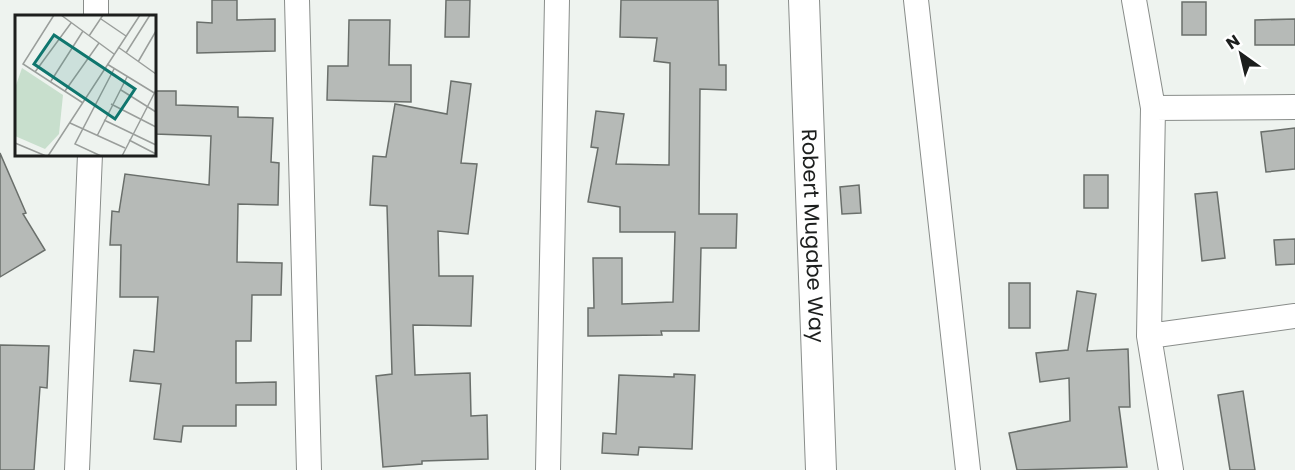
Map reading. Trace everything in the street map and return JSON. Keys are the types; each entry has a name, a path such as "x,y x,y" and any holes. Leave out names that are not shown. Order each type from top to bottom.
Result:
{"street":[{"path":"297,0 309,470"},
{"path":"548,470 557,0"},
{"name":"Robert Mugabe Way","path":"804,0 821,470"},
{"path":"916,0 968,470"},
{"path":"1134,0 1153,108 1149,336 1171,470"},
{"path":"1153,108 1295,107"},
{"path":"77,470 90,156"},
{"path":"1149,336 1295,316"}],"building":[{"path":"212,0 237,0 237,20 275,19 275,51 197,53 197,22 212,23"},
{"path":"446,0 470,0 469,37 445,37"},
{"path":"621,0 718,0 719,65 726,65 726,90 700,89 699,214 737,214 736,248 701,248 699,331 661,331 662,335 588,336 588,308 594,308 593,258 622,258 622,304 673,302 675,232 620,232 620,207 588,202 598,148 591,147 596,111 624,114 616,164 669,165 670,63 654,61 657,38 620,37"},
{"path":"1182,2 1206,2 1206,35 1182,35"},
{"path":"1295,19 1295,45 1255,45 1255,20"},
{"path":"349,20 390,20 389,65 411,65 411,102 327,100 328,66 348,66"},
{"path":"451,81 471,84 461,163 477,164 468,234 438,231 439,276 473,276 471,326 413,325 415,375 470,373 471,416 487,415 488,459 422,461 422,464 383,467 376,376 392,374 387,206 370,205 373,156 386,157 395,104 447,114"},
{"path":"156,91 176,91 176,105 238,107 238,117 273,118 271,162 279,163 278,205 238,204 237,262 282,263 281,295 252,295 251,341 236,341 236,383 276,382 276,405 236,405 236,426 183,426 181,442 154,439 161,384 130,381 134,350 154,352 158,297 120,297 121,245 110,245 112,211 119,212 125,174 209,185 211,136 156,134"},
{"path":"1295,128 1295,169 1266,172 1261,132"},
{"path":"0,153 26,213 23,214 45,250 0,277"},
{"path":"1084,175 1108,175 1108,208 1084,208"},
{"path":"859,185 861,213 842,214 840,187"},
{"path":"1217,192 1225,258 1202,261 1195,194"},
{"path":"1295,239 1295,264 1276,265 1274,240"},
{"path":"1009,283 1030,283 1030,328 1009,328"},
{"path":"1077,291 1096,294 1087,351 1128,349 1130,407 1119,407 1127,467 1017,470 1009,433 1070,421 1069,378 1040,382 1036,353 1068,350"},
{"path":"0,345 49,346 47,388 40,387 34,470 0,470"},
{"path":"674,374 695,375 692,449 639,447 638,455 602,453 603,433 616,434 619,375 674,377"},
{"path":"1243,391 1255,470 1230,470 1218,395"}]}
